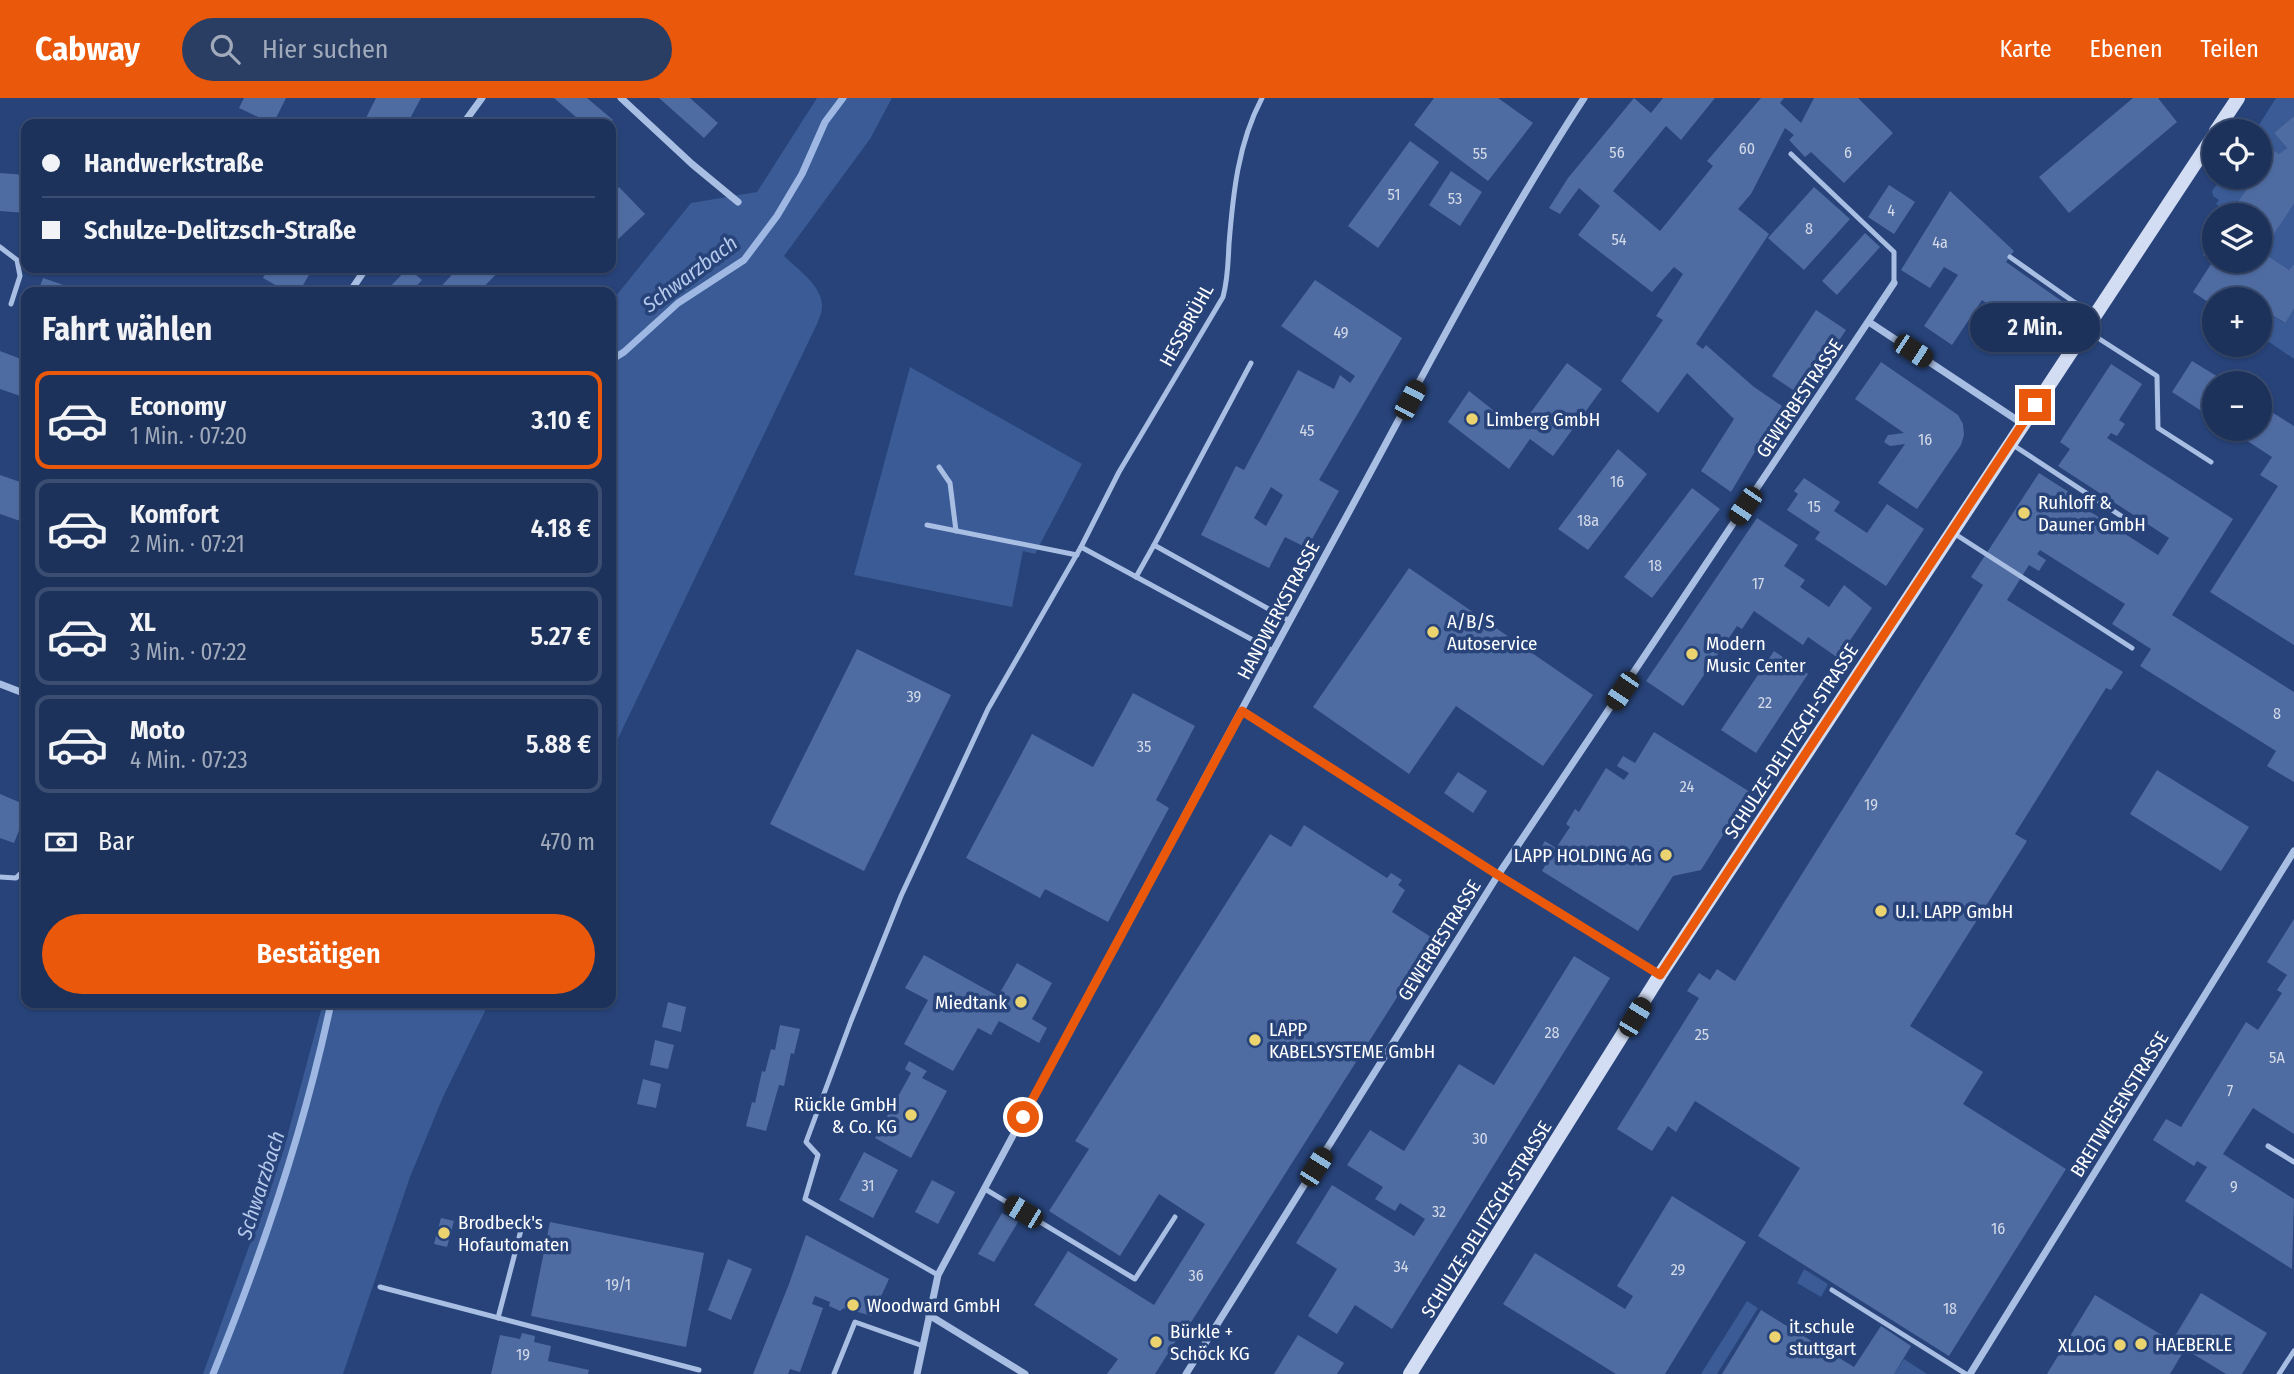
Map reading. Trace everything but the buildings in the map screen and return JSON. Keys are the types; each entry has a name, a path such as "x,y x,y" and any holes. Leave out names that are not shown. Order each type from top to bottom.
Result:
{"street":[{"path":"467,119 482,98"},
{"path":"621,98 692,164 738,202"},
{"name":"HANDWERKSTRASSE","path":"917,1374 938,1275 1490,253 1545,158 1584,98"},
{"name":"SCHULZE-DELITZSCH-STRASSE","path":"2224,119 2238,98"},
{"name":"SCHULZE-DELITZSCH-STRASSE","path":"1410,1374 1660,975 2202,153"},
{"name":"GEWERBESTRASSE","path":"1186,1374 1498,875 1894,284"},
{"path":"1869,321 2023,424"},
{"path":"0,684 21,692"},
{"path":"1242,711 1660,975"},
{"name":"BREITWIESENSTRASSE","path":"1968,1374 2294,851"},
{"path":"929,1315 1025,1374"}],"lane":[{"name":"HESSBRÜHL","path":"938,1275 805,1199 818,1155 806,1142 850,1021 901,896 988,709 1082,547 1119,472 1223,298 1229,275 1229,247 1238,163 1262,98"},
{"path":"1791,154 1894,252 1894,284"},
{"path":"0,247 17,260 20,276 11,304"},
{"path":"2010,257 2095,314"},
{"path":"2085,329 2157,376 2158,428 2211,462"},
{"path":"1136,577 1251,363"},
{"path":"2010,443 2144,531"},
{"path":"939,467 950,483 956,531"},
{"path":"927,525 1077,555"},
{"path":"1952,532 2132,648"},
{"path":"1154,545 1290,621"},
{"path":"1082,547 1273,651"},
{"path":"0,877 16,878 21,873"},
{"path":"2268,1146 2294,1162"},
{"path":"985,1189 1135,1279 1175,1217"},
{"path":"498,1318 522,1230"},
{"path":"380,1287 699,1370"},
{"path":"1832,1290 1968,1374"},
{"path":"834,1374 855,1322 923,1346"},
{"path":"2279,1374 2294,1351"}],"shaded area":[{"path":"817,98 892,98 870,139 784,256 814,285 821,299 820,316 616,743 616,296 691,203 757,192"},
{"path":"2276,98 2294,98 2294,116 2274,133 2287,148 2279,154 2272,151 2272,119 2263,119"},
{"path":"2247,189 2237,203 2217,203 2219,200 2213,196 2212,191"},
{"path":"2294,204 2294,264 2289,270 2272,259 2272,237"},
{"path":"2294,309 2294,359 2272,344 2272,315 2284,323"},
{"path":"910,367 1082,464 1035,554 1023,551 1012,607 854,575"},
{"path":"322,1008 487,1008 443,1097 410,1177 343,1374 203,1374 283,1152"},
{"path":"1804,1269 1828,1284 1821,1297 1797,1283"},
{"path":"1747,1301 1758,1308 1717,1374 1701,1374"},
{"path":"1904,1359 1927,1374 1894,1374"}],"waterway":[{"name":"Schwarzbach","path":"616,357 678,303 744,260 777,216 802,174 825,122 843,98"},
{"name":"Schwarzbach","path":"213,1374 248,1283 295,1145 330,1008"}],"place":[{"name":"Limberg GmbH","path":"1472,419"},
{"name":"Ruhloff & Dauner GmbH","path":"2024,513"},
{"name":"A/B/S Autoservice","path":"1433,632"},
{"name":"Modern Music Center","path":"1692,654"},
{"name":"LAPP HOLDING AG","path":"1666,855"},
{"name":"U.I. LAPP GmbH","path":"1881,911"},
{"name":"Miedtank","path":"1021,1002"},
{"name":"LAPP KABELSYSTEME GmbH","path":"1255,1040"},
{"name":"Rückle GmbH & Co. KG","path":"911,1115"},
{"name":"Brodbeck's Hofautomaten","path":"444,1233"},
{"name":"Woodward GmbH","path":"853,1305"},
{"name":"it.schule stuttgart","path":"1775,1337"},
{"name":"Bürkle + Schöck KG","path":"1156,1342"},
{"name":"HAEBERLE","path":"2141,1344"},
{"name":"XLLOG","path":"2120,1345"}],"route":[{"path":"1023,1117 1242,711 1660,975 2035,405"}]}
